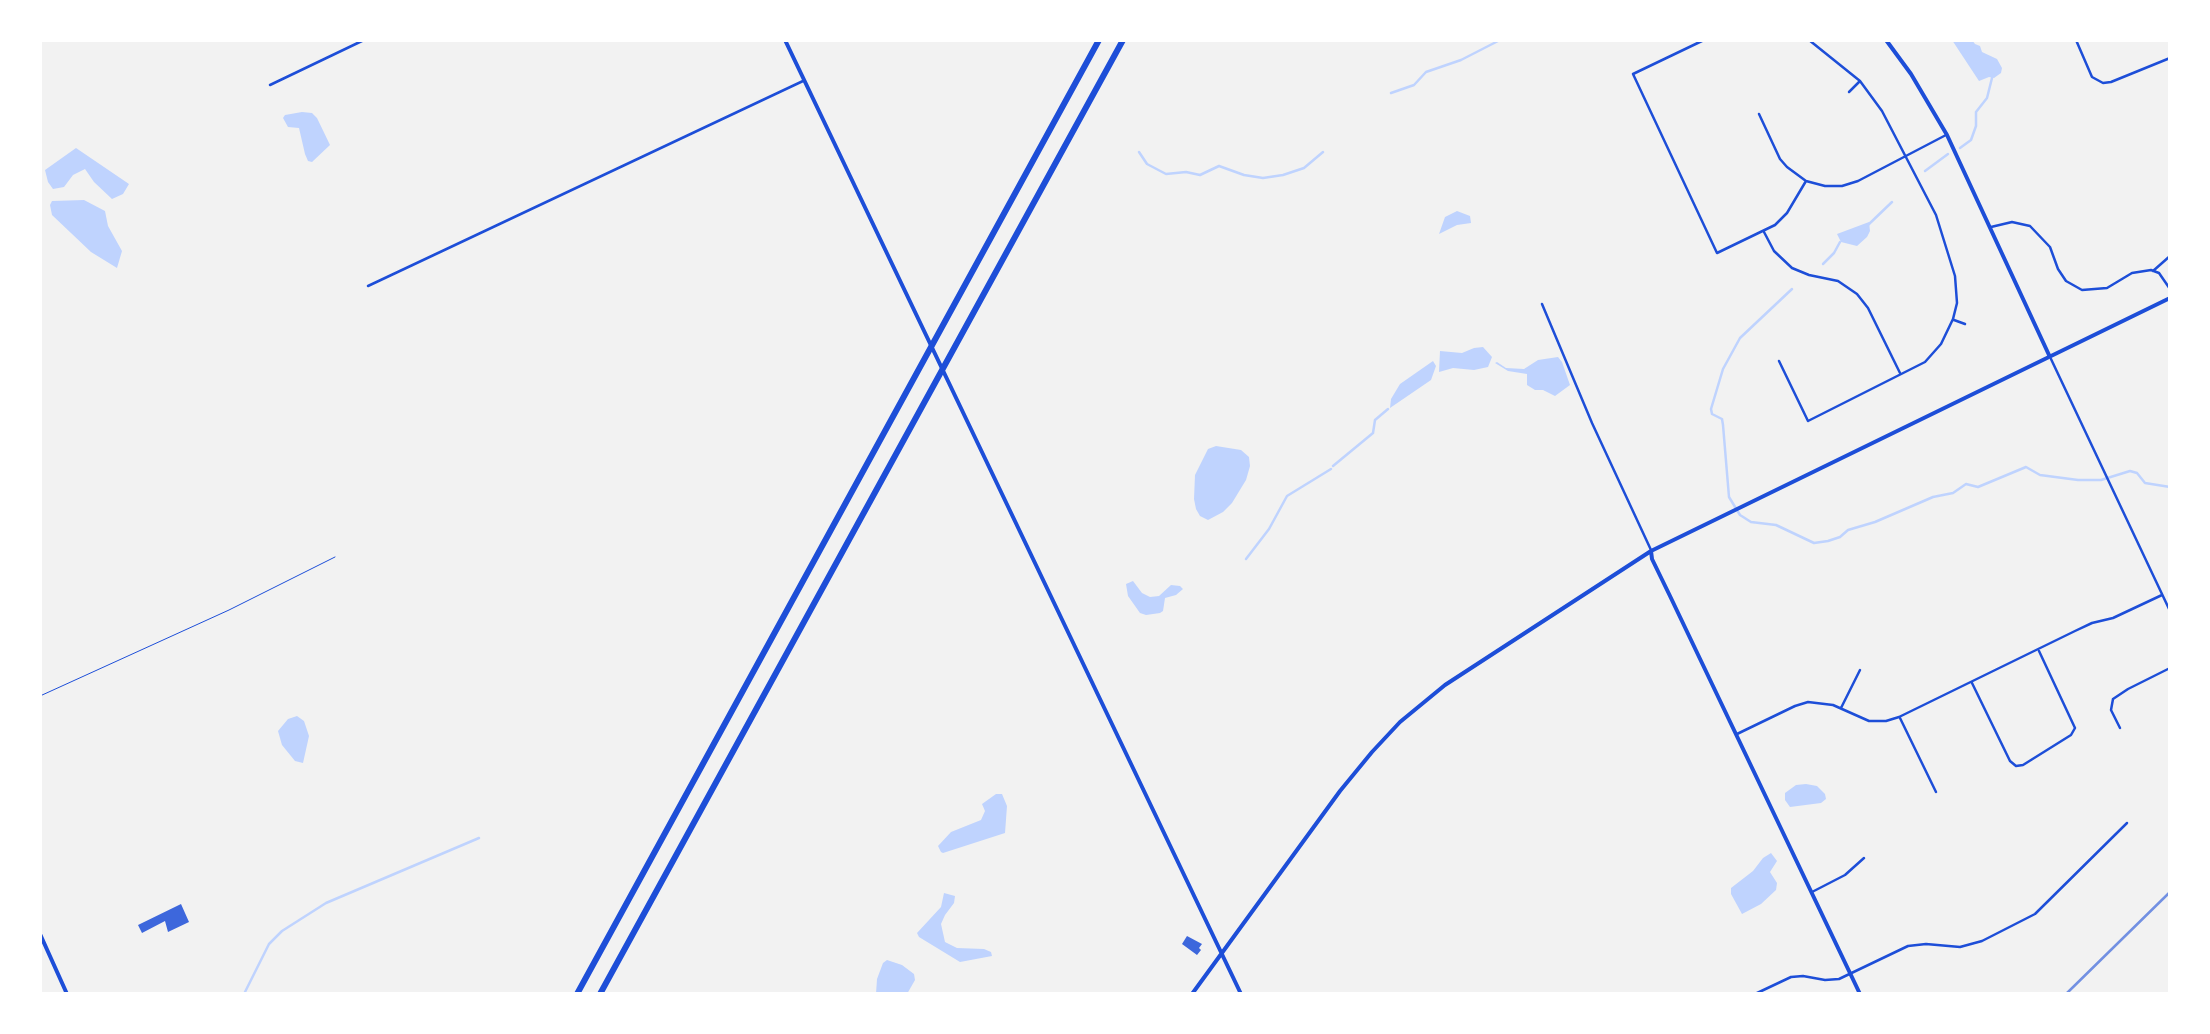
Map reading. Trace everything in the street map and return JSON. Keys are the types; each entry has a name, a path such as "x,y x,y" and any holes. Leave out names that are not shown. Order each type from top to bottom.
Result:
{"highway":[{"path":"577,994 1100,40"},
{"path":"600,994 1123,40"}],"street":[{"path":"270,85 364,40"},
{"path":"785,40 1241,994"},
{"path":"1704,40 1634,74 1717,253 1775,225 1787,213 1806,180"},
{"path":"1779,361 1808,420 1932,356 1953,319 1957,303 1954,276 1936,215 1882,110 1860,81 1809,40"},
{"path":"1886,40 1947,135 2170,611"},
{"path":"2076,40 2092,76 2103,84 2170,58"},
{"path":"368,286 804,80"},
{"path":"1849,92 1860,81"},
{"path":"1758,114 1780,158 1796,175 1824,186 1850,184 1947,135"},
{"path":"1990,227 2012,222 2030,226 2050,247 2066,281 2082,290 2106,288 2132,273 2152,270 2170,256"},
{"path":"1763,231 1774,252 1792,268 1838,281 1858,294 1901,375"},
{"path":"2152,270 2159,273 2170,290"},
{"path":"1192,994 1372,752 1400,722 1451,681 1651,551 2170,298"},
{"path":"1542,304 1664,584 1860,994"},
{"path":"1953,319 1965,324"},
{"path":"1736,735 1801,704 1818,702 1868,721 1900,717 2092,623 2113,618 2162,595"},
{"path":"1972,681 2010,761 2020,766 2072,734 2075,728 2038,649"},
{"path":"2120,728 2111,710 2114,699 2170,668"},
{"path":"1840,710 1860,670"},
{"path":"1900,717 1936,792"},
{"path":"1755,994 1791,977 1825,980 1850,974 1908,946 1969,946 2028,919 2127,823"},
{"path":"1810,893 1845,875 1864,858"},
{"path":"40,934 67,994"}],"lane":[{"path":"40,696 335,557"}],"water":[{"path":"1952,40 1972,40 1982,52 1997,59 2001,73 1979,81"},
{"path":"302,112 317,118 330,145 312,162 305,154 299,128 288,127 283,118"},
{"path":"76,148 129,184 123,194 112,199 85,169 73,175 64,187 53,189 45,170"},
{"path":"84,200 105,211 108,226 122,251 117,268 91,252 52,215 52,201"},
{"path":"1457,211 1470,216 1471,223 1439,234 1445,217"},
{"path":"1869,222 1867,237 1857,246 1841,242 1837,234"},
{"path":"1483,347 1492,357 1488,367 1439,372 1440,351 1462,353"},
{"path":"1558,357 1570,385 1555,396 1527,385 1527,374 1508,371 1495,363 1524,369 1538,360"},
{"path":"1433,361 1436,366 1431,380 1390,408 1400,384"},
{"path":"1216,446 1241,450 1249,457 1250,466 1232,503 1208,520 1196,509 1195,475 1208,449"},
{"path":"1133,581 1150,597 1159,596 1171,585 1183,589 1165,598 1163,611 1146,615 1128,596 1126,584"},
{"path":"297,716 304,721 309,736 303,763 295,761 282,745 278,731 288,719"},
{"path":"1796,785 1817,786 1826,799 1790,807 1785,793"},
{"path":"1002,794 1007,806 1005,833 941,852 938,846 951,832 981,820 985,811 982,804"},
{"path":"1771,853 1777,861 1770,872 1777,883 1776,890 1742,914 1731,888"},
{"path":"944,893 955,896 941,924 945,942 957,948 984,949 992,956 960,962 919,937 917,933 941,907"},
{"path":"887,960 914,974 907,994 876,994 877,979"}],"building":[{"path":"181,904 189,922 168,932 165,921 142,933 138,925"},
{"path":"1187,936 1202,944 1197,955 1182,944"}],"waterway":[{"path":"1391,93 1414,85 1426,72 1500,40"},
{"path":"1960,148 1971,140 1976,112 1987,98 1993,74"},
{"path":"1139,152 1147,164 1166,174 1200,175 1219,166 1263,178 1304,168 1323,152"},
{"path":"1925,171 1948,154"},
{"path":"1868,225 1892,202"},
{"path":"1823,264 1840,242"},
{"path":"1792,289 1740,338 1723,369 1711,409 1712,414 1722,419 1729,497 1740,515 1751,522 1776,525 1814,543 1828,541 1933,497 1953,493 1966,484 1978,487 2026,467 2040,475 2078,480 2101,480 2130,471 2145,483 2170,487"},
{"path":"1333,466 1373,433 1375,420 1388,409"},
{"path":"1246,559 1287,496 1331,469"},
{"path":"244,994 269,944 282,931 326,903 479,838"}],"railway":[{"path":"2066,994 2170,892"}]}
